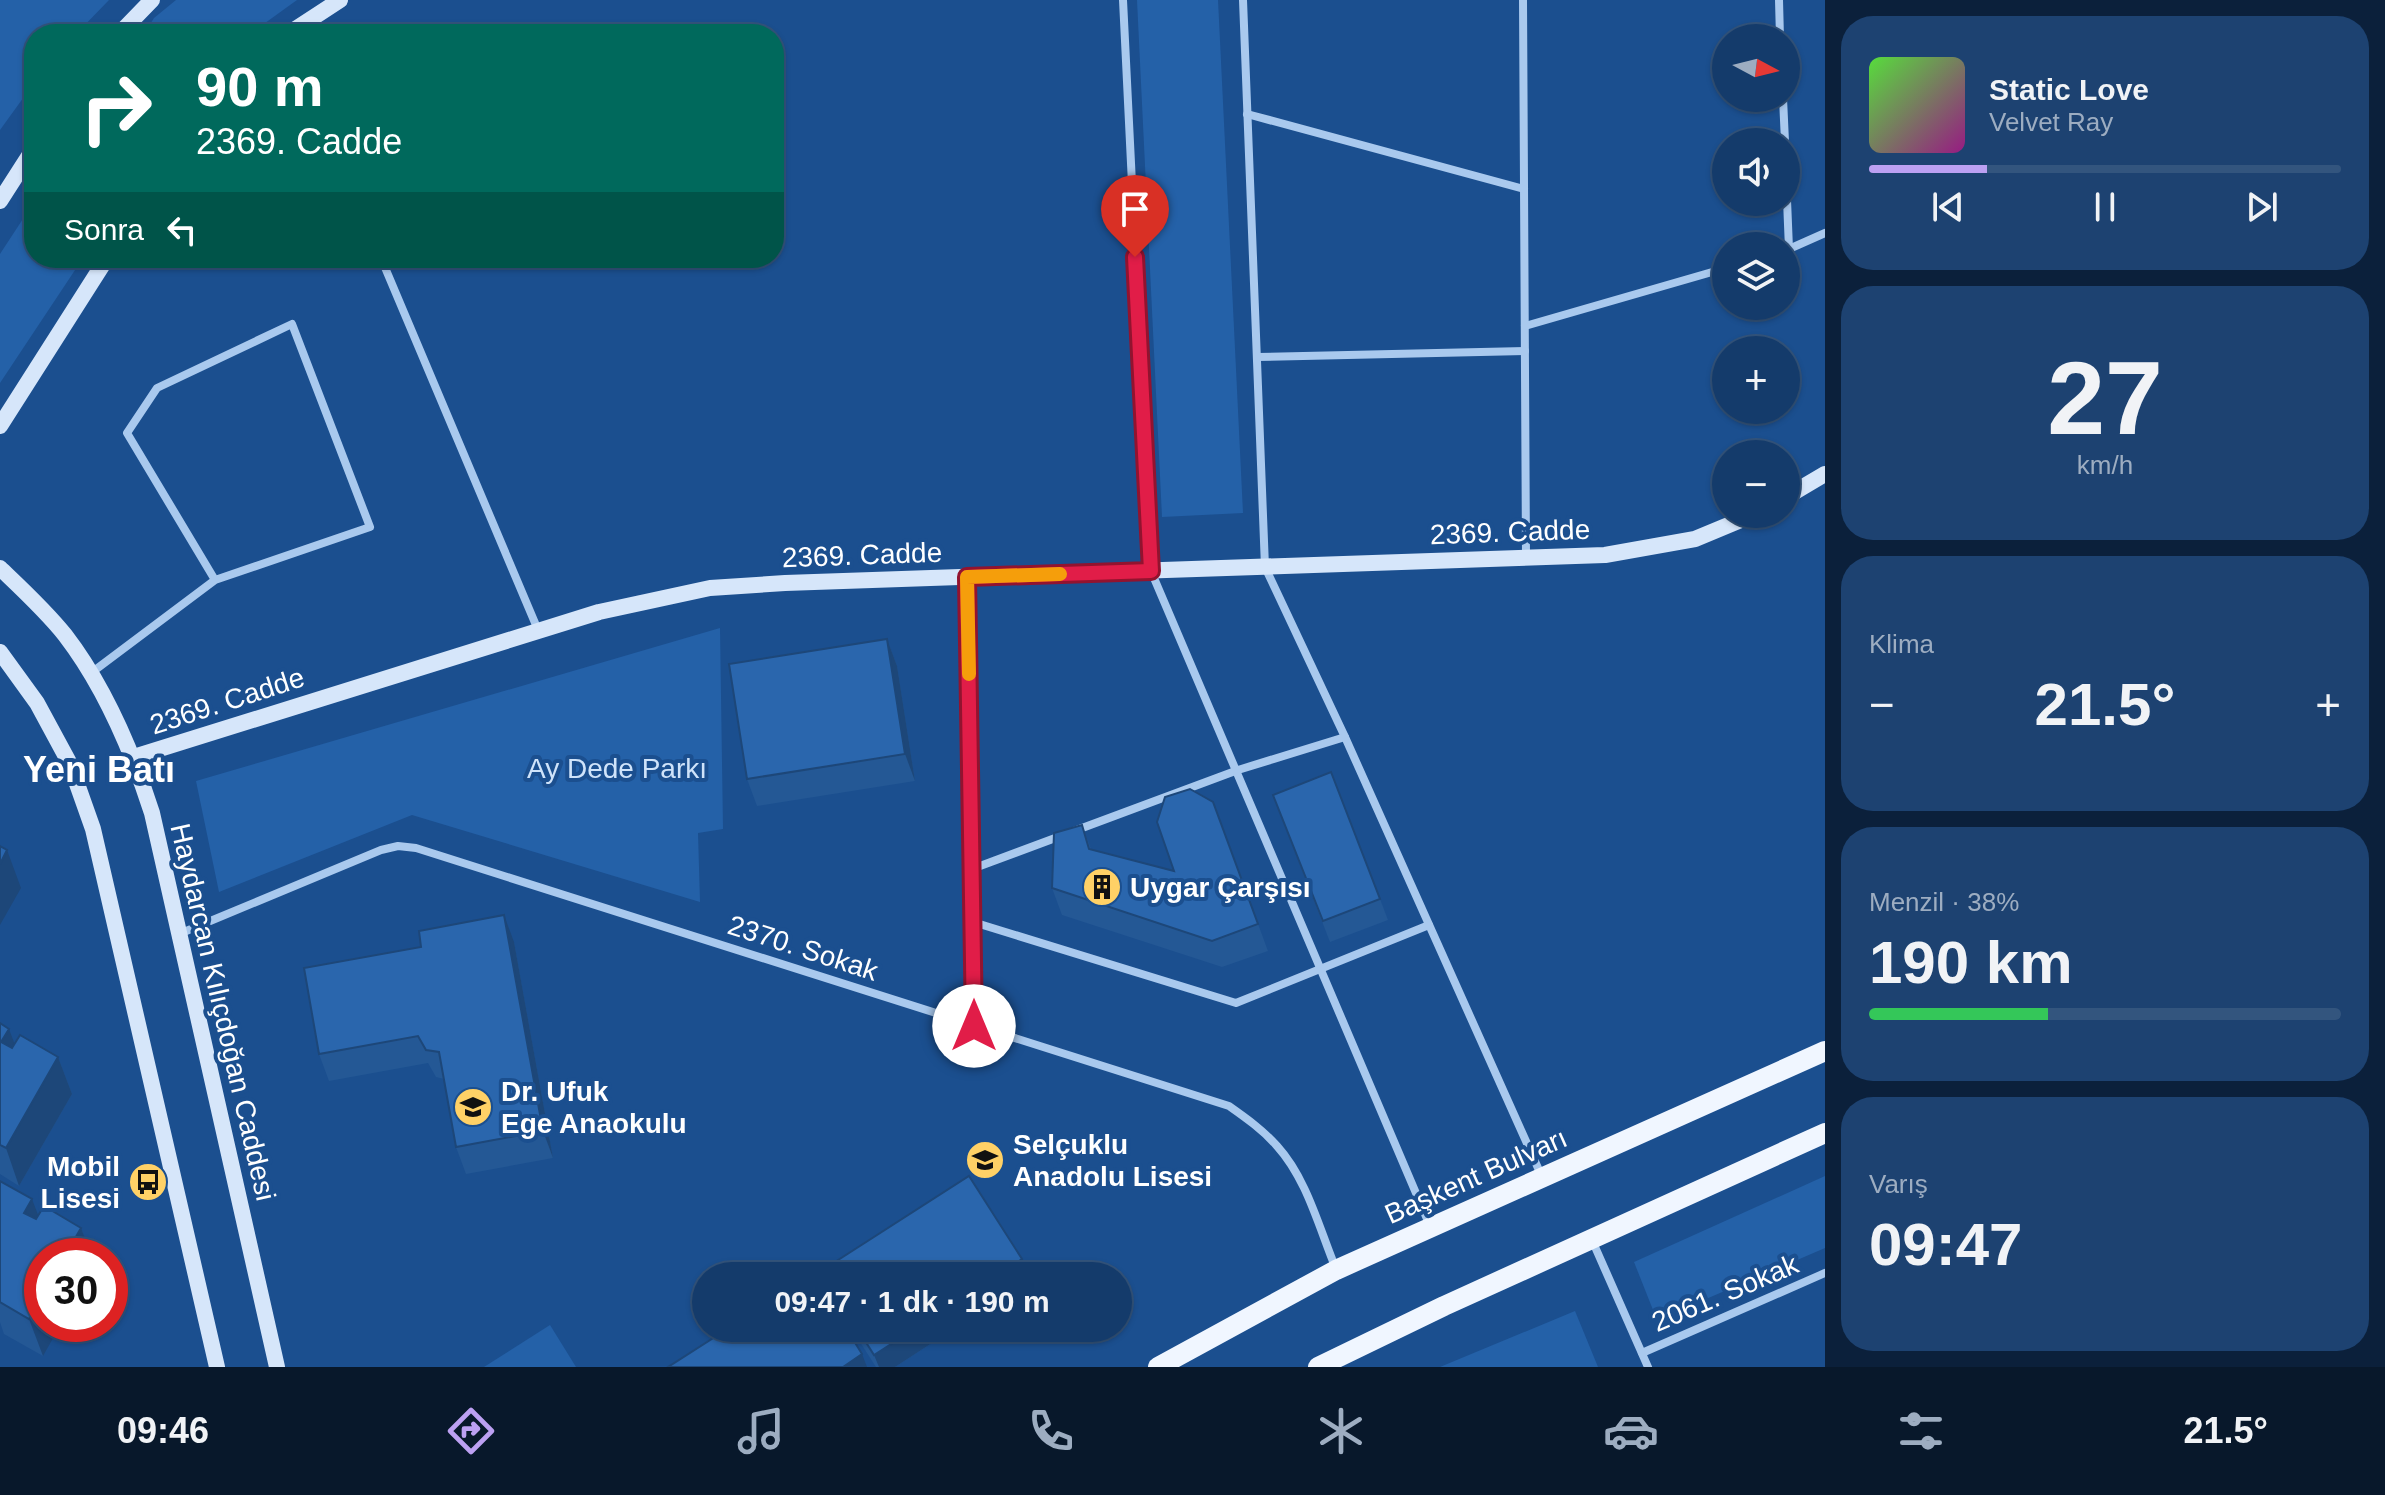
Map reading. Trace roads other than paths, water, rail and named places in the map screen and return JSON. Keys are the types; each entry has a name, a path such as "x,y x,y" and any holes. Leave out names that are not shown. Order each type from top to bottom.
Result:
{"main road":[{"name":"Başkent Bulvarı","path":"1158,1367 1336,1270 1825,1051"},
{"path":"1318,1367 1825,1133"}],"street":[{"path":"129,24 152,0"},
{"path":"303,24 340,0"},
{"path":"1123,0 1151,571 1430,1227"},
{"path":"1243,0 1265,567 1345,737 1542,1177"},
{"path":"1523,0 1526,558"},
{"path":"1779,0 1780,24"},
{"path":"1247,114 1524,189"},
{"path":"0,201 24,164"},
{"path":"1800,244 1825,233"},
{"path":"0,426 101,268"},
{"path":"385,268 538,630"},
{"path":"1525,326 1712,272"},
{"path":"91,673 215,580 370,527 292,324 157,388 127,433 215,580"},
{"path":"1257,357 1525,351"},
{"path":"1800,489 1825,474"},
{"name":"2369. Cadde","path":"134,757 538,630 654,598 710,588 1605,555 1695,539 1721,528"},
{"name":"Haydarcan Kılıçdoğan Caddesi","path":"0,568 65,634 91,673 134,757 152,813 277,1367"},
{"path":"967,577 974,1026"},
{"path":"0,652 37,703 70,764 93,829 217,1367"},
{"path":"972,869 1238,770 1345,737"},
{"name":"2370. Sokak","path":"179,935 381,850 398,846 416,848 1229,1106 1256,1125 1278,1147 1300,1180 1336,1270"},
{"path":"973,922 1236,1003 1429,925"},
{"path":"1592,1239 1648,1367"},
{"name":"2061. Sokak","path":"1642,1353 1825,1273"}],"place":[{"name":"Uygar Çarşısı","path":"1102,887"},
{"name":"Dr. Ufuk Ege Anaokulu","path":"473,1107"},
{"name":"Selçuklu Anadolu Lisesi","path":"985,1160"},
{"name":"Mobil Lisesi","path":"148,1182"}],"district":[{"name":"Yeni Batı","path":"99,769"}],"park label":[{"name":"Ay Dede Parkı","path":"617,768"}]}
